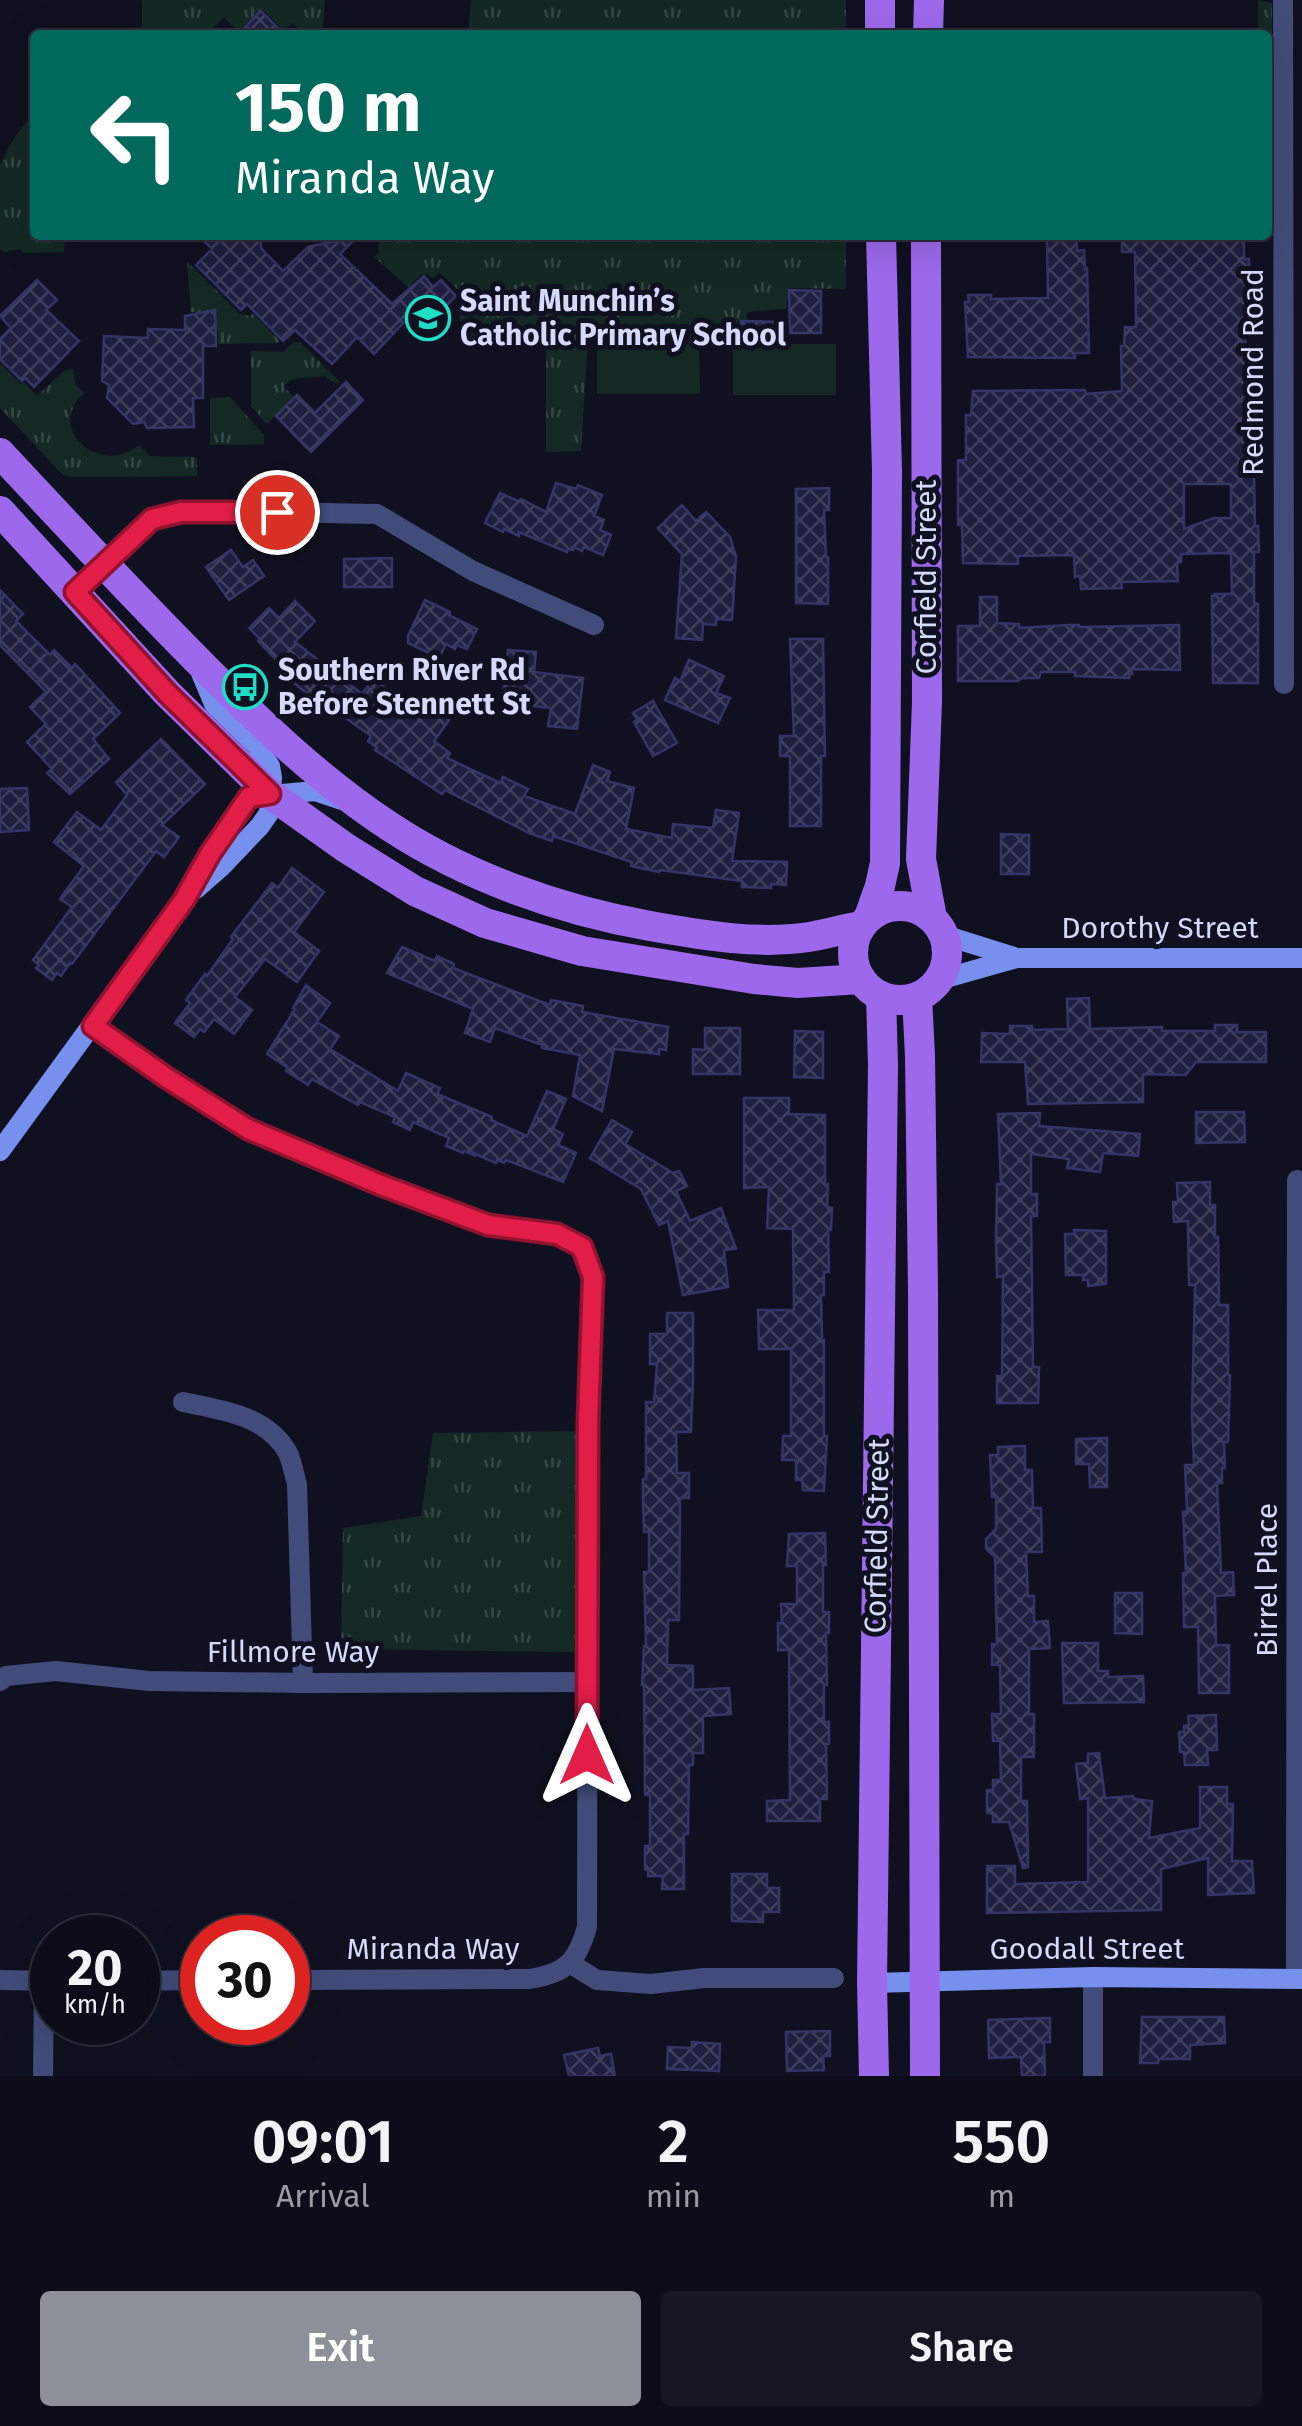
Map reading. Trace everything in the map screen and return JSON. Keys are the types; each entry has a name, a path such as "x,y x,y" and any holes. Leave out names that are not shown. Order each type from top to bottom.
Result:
{"main road":[{"path":"880,0 880,30"},
{"path":"928,0 928,30"},
{"name":"Corfield Street","path":"865,921 880,886 884,863 886,470 881,240"},
{"name":"Corfield Street","path":"926,240 927,702 922,858 938,927"},
{"path":"0,453 194,657 270,730 361,807 405,836 463,867 564,906 624,922 711,937 808,937 865,921 881,909 894,906 922,910 938,927 947,950 946,966 928,988 893,999 871,987 855,966 853,952 855,938 865,921"},
{"path":"0,511 167,693 270,794 416,891 485,923 582,951 754,979 871,987"},
{"name":"Corfield Street","path":"871,987 883,1066 874,2076"},
{"name":"Corfield Street","path":"925,2076 920,1056 928,988"}],"street":[{"name":"Redmond Road","path":"1284,0 1293,347 1284,684"},
{"path":"75,592 152,519 181,512 377,514 473,570 594,624"},
{"path":"0,1151 184,900 221,867 270,813 270,766 256,746 214,704 194,657"},
{"path":"270,794 315,791 361,807"},
{"name":"Dorothy Street","path":"938,927 1017,958"},
{"name":"Dorothy Street","path":"928,988 1017,958 1302,958"},
{"path":"93,1026 248,1129 488,1225 557,1234 582,1247 593,1277 588,1421 587,1928 581,1949 571,1964 597,1980 652,1984 704,1978 834,1978"},
{"name":"Birrel Place","path":"1297,1180 1299,1979"},
{"path":"182,1402 247,1418 276,1436 289,1455 297,1484 303,1683"},
{"name":"Fillmore Way","path":"0,1681 6,1676 56,1672 149,1681 588,1682"},
{"name":"Miranda Way","path":"310,1980 530,1979 549,1976 571,1964"},
{"path":"1093,1976 1093,2076"},
{"name":"Goodall Street","path":"872,1983 1093,1976 1299,1979"},
{"path":"0,1980 30,1980"},
{"path":"43,2076 45,2045"}],"green space":[{"path":"142,0 325,0 322,30 300,30 293,23 283,30 262,9 239,30 224,18 211,30 142,30"},
{"path":"471,0 846,0 846,30 468,30"},
{"path":"1258,0 1272,3 1272,30 1258,30"},
{"path":"30,119 30,240 65,240 64,252 0,249 0,164"},
{"path":"378,240 846,240 846,289 789,288 786,309 747,313 748,320 738,321 737,335 588,337 581,451 546,452 546,338 462,336 460,315 466,297 440,273 433,278 421,275 408,287 374,257 379,252"},
{"path":"187,261 240,314 253,314 280,341 218,344 218,330 200,313 191,312"},
{"path":"294,342 300,342 340,382 334,383 325,376 292,379 284,386 293,397 267,424 251,406 251,351 283,352"},
{"path":"597,344 699,344 700,394 597,394"},
{"path":"733,344 836,344 836,395 733,395"},
{"path":"0,363 37,396 65,370 73,369 75,384 84,393 73,407 71,421 74,434 83,445 109,456 139,445 150,456 197,457 197,476 63,475 0,408"},
{"path":"230,397 264,435 264,444 210,445 210,398"},
{"path":"580,1431 575,1652 341,1649 343,1528 421,1516 433,1433"}],"building":[{"path":"261,11 280,30 242,30"},
{"path":"203,240 261,240 261,248 283,271 308,247 354,240 340,254 392,304 424,276 433,287 441,280 456,296 441,311 428,297 374,354 357,337 332,364 295,330 283,341 247,304 241,310 196,265 212,249"},
{"path":"1077,240 1077,251 1084,250 1087,268 1089,353 1075,353 1075,358 968,357 968,295 991,295 991,299 1048,298 1047,241"},
{"path":"1122,240 1244,240 1244,259 1249,259 1249,290 1245,289 1246,450 1257,450 1255,526 1259,552 1254,552 1254,603 1258,604 1258,683 1213,683 1212,596 1232,594 1231,553 1181,554 1178,581 1121,582 1122,588 1081,589 1080,576 1075,577 1074,555 1018,556 1018,564 963,563 962,524 958,525 958,460 966,460 966,415 971,415 973,391 1122,391 1121,346 1125,327 1136,327 1135,252 1122,252","holes":["1184,484 1231,484 1231,518 1214,518 1184,529"]},
{"path":"37,280 57,300 46,310 79,341 34,387 0,359 0,339 11,328 0,316"},
{"path":"789,290 821,291 821,333 790,333"},
{"path":"215,310 216,346 203,346 203,398 193,398 194,427 147,428 144,422 133,424 107,398 109,385 102,381 104,336 148,338 148,329 185,330 185,316"},
{"path":"741,321 780,322 780,343 741,342"},
{"path":"346,382 363,400 311,452 276,416 297,395 315,413"},
{"path":"556,483 576,489 578,485 602,495 594,516 604,520 600,530 611,535 603,555 584,547 582,551 574,547 567,552 485,523 500,493 546,512"},
{"path":"829,488 829,510 824,510 828,604 796,603 796,489"},
{"path":"682,505 696,521 706,512 730,537 736,557 732,620 716,619 716,625 703,624 702,640 676,638 682,554 658,528"},
{"path":"231,550 243,567 253,560 264,576 229,600 206,567"},
{"path":"392,558 392,587 344,587 344,559"},
{"path":"0,590 23,614 16,621 50,655 54,650 72,668 75,664 120,713 93,739 109,759 70,794 47,773 52,769 27,742 46,724 30,707 46,692 0,645"},
{"path":"980,597 997,597 997,623 1019,624 1019,628 1179,625 1180,670 1132,669 1129,678 1041,672 1039,678 1018,681 958,681 958,626 980,626"},
{"path":"425,600 477,629 467,649 446,644 439,658 408,643"},
{"path":"295,601 315,621 295,642 362,694 373,679 426,717 433,708 449,720 434,741 450,753 447,758 500,783 503,777 528,789 524,796 575,814 593,765 610,772 607,781 634,788 626,829 672,838 673,824 713,828 716,810 739,813 732,861 787,862 786,885 742,887 742,881 631,866 632,862 553,836 552,841 529,833 445,790 442,794 375,750 368,741 371,736 295,684 297,681 258,641 249,628 269,608 279,618"},
{"path":"790,639 823,639 825,756 821,756 821,826 790,826 790,756 780,756 780,736 794,736"},
{"path":"508,650 536,652 534,672 583,678 577,729 548,726 551,708 502,703"},
{"path":"689,660 724,676 716,693 730,698 718,723 665,700 675,678 680,681"},
{"path":"653,701 677,743 653,756 633,713"},
{"path":"161,739 205,784 162,825 179,837 164,857 156,851 72,964 52,980 36,968 39,965 33,960 72,907 60,899 84,866 54,842 77,812 101,830 127,795 116,782"},
{"path":"27,788 29,830 0,832 0,789"},
{"path":"1001,834 1029,835 1029,874 1001,874"},
{"path":"292,868 324,892 294,932 319,951 297,982 265,959 235,997 252,1010 234,1034 214,1019 194,1037 175,1023 190,1003 186,1000 272,883 278,888"},
{"path":"402,947 435,961 437,956 454,964 453,968 550,1005 551,1000 583,1006 582,1012 668,1027 666,1050 659,1049 659,1054 614,1049 602,1111 573,1096 580,1055 542,1048 495,1028 490,1042 465,1033 473,1009 387,973"},
{"path":"306,985 330,1003 317,1022 339,1036 330,1049 398,1091 406,1073 440,1088 437,1094 527,1136 547,1091 566,1099 553,1129 563,1134 558,1145 576,1153 563,1182 506,1160 496,1163 463,1153 446,1146 449,1138 413,1122 410,1130 393,1122 395,1117 360,1102 358,1105 312,1079 308,1085 286,1071 288,1068 267,1054"},
{"path":"1089,998 1090,1029 1162,1027 1162,1031 1215,1031 1215,1025 1237,1025 1237,1032 1266,1032 1266,1062 1196,1062 1186,1075 1143,1074 1143,1102 1028,1104 1025,1062 981,1062 982,1033 1010,1034 1010,1026 1068,1029 1067,999"},
{"path":"705,1028 740,1028 740,1074 693,1074 693,1049 705,1050"},
{"path":"795,1031 823,1032 823,1078 794,1077"},
{"path":"744,1098 789,1098 789,1114 825,1115 825,1184 827,1207 832,1208 829,1272 824,1272 821,1295 827,1436 824,1491 803,1490 802,1480 796,1480 796,1460 782,1460 783,1436 791,1436 791,1349 759,1349 758,1310 794,1310 793,1229 767,1228 769,1187 744,1188"},
{"path":"1196,1112 1244,1112 1245,1142 1196,1143"},
{"path":"1040,1113 1039,1126 1140,1134 1138,1156 1103,1153 1100,1172 1067,1168 1069,1159 1031,1154 1031,1194 1037,1194 1037,1216 1031,1216 1033,1367 1039,1367 1038,1403 997,1403 997,1376 1002,1376 1003,1276 997,1277 997,1184 1001,1184 998,1114"},
{"path":"612,1120 632,1132 625,1144 673,1173 679,1171 687,1186 676,1191 690,1221 721,1208 736,1249 724,1250 728,1287 683,1295 668,1221 659,1225 641,1189 590,1158"},
{"path":"1210,1182 1210,1205 1215,1205 1218,1237 1219,1305 1228,1305 1228,1442 1224,1442 1222,1483 1217,1483 1221,1573 1233,1572 1234,1595 1215,1596 1216,1645 1229,1645 1229,1693 1199,1693 1198,1627 1184,1627 1185,1465 1194,1465 1195,1285 1189,1285 1188,1221 1174,1222 1173,1202 1178,1202 1177,1183"},
{"path":"1074,1230 1106,1231 1106,1284 1088,1286 1083,1275 1066,1275 1065,1234 1075,1234"},
{"path":"667,1313 693,1313 693,1379 691,1432 676,1432 677,1473 689,1473 689,1498 680,1498 679,1620 668,1620 667,1665 693,1666 693,1690 729,1688 731,1714 703,1716 703,1753 693,1753 693,1765 689,1765 684,1889 662,1889 663,1876 648,1876 645,1869 645,1846 650,1846 642,1685 646,1646 644,1572 649,1572 649,1532 644,1532 643,1498 646,1402 654,1402 657,1364 650,1364 650,1334 667,1334"},
{"path":"1107,1438 1107,1487 1090,1487 1089,1464 1076,1464 1076,1439"},
{"path":"1025,1446 1025,1470 1032,1470 1033,1508 1041,1508 1042,1552 1026,1552 1028,1596 1034,1596 1034,1622 1048,1621 1050,1648 1029,1649 1029,1714 1034,1714 1034,1757 1021,1757 1021,1801 1027,1801 1028,1867 1023,1868 1009,1822 993,1822 993,1814 987,1813 987,1790 993,1790 993,1780 1001,1780 1000,1741 993,1741 992,1714 1001,1714 1000,1665 992,1665 992,1644 997,1644 995,1557 986,1549 986,1539 996,1529 990,1455 998,1455 998,1447"},
{"path":"825,1533 823,1612 829,1612 824,1685 824,1722 829,1722 827,1799 820,1799 820,1821 767,1821 767,1801 790,1800 789,1650 778,1650 781,1604 797,1604 797,1566 787,1566 789,1534"},
{"path":"1115,1593 1142,1593 1142,1634 1115,1633"},
{"path":"1062,1643 1098,1643 1098,1671 1108,1671 1108,1677 1143,1676 1144,1702 1064,1703"},
{"path":"1216,1715 1217,1750 1207,1750 1208,1765 1185,1765 1179,1732 1189,1725 1188,1716"},
{"path":"1099,1753 1105,1798 1133,1796 1152,1801 1149,1838 1200,1828 1200,1787 1227,1787 1227,1804 1233,1804 1232,1861 1252,1861 1254,1893 1208,1895 1208,1858 1161,1869 1161,1910 987,1913 987,1866 1015,1866 1015,1884 1088,1882 1088,1798 1080,1799 1076,1764 1088,1763 1088,1754"},
{"path":"732,1874 767,1874 767,1888 779,1888 779,1912 763,1912 763,1922 732,1921"},
{"path":"1142,2017 1224,2017 1225,2043 1190,2045 1190,2059 1140,2063"},
{"path":"1050,2018 1050,2042 1044,2042 1045,2076 1022,2076 1021,2057 989,2058 988,2020"},
{"path":"830,2031 830,2056 823,2056 824,2070 787,2071 786,2032"},
{"path":"692,2042 720,2044 719,2071 667,2069 668,2047 692,2048"},
{"path":"598,2048 600,2056 611,2054 615,2076 569,2076 564,2055"}],"place":[{"name":"Saint Munchin’s Catholic Primary School","path":"428,318"},
{"name":"Southern River Rd Before Stennett St","path":"245,687"}],"route":[{"path":"277,512 181,512 152,519 75,592 167,693 270,794 249,797 184,900 93,1026 248,1129 488,1225 557,1234 582,1247 593,1277 588,1421 587,1755"}]}
